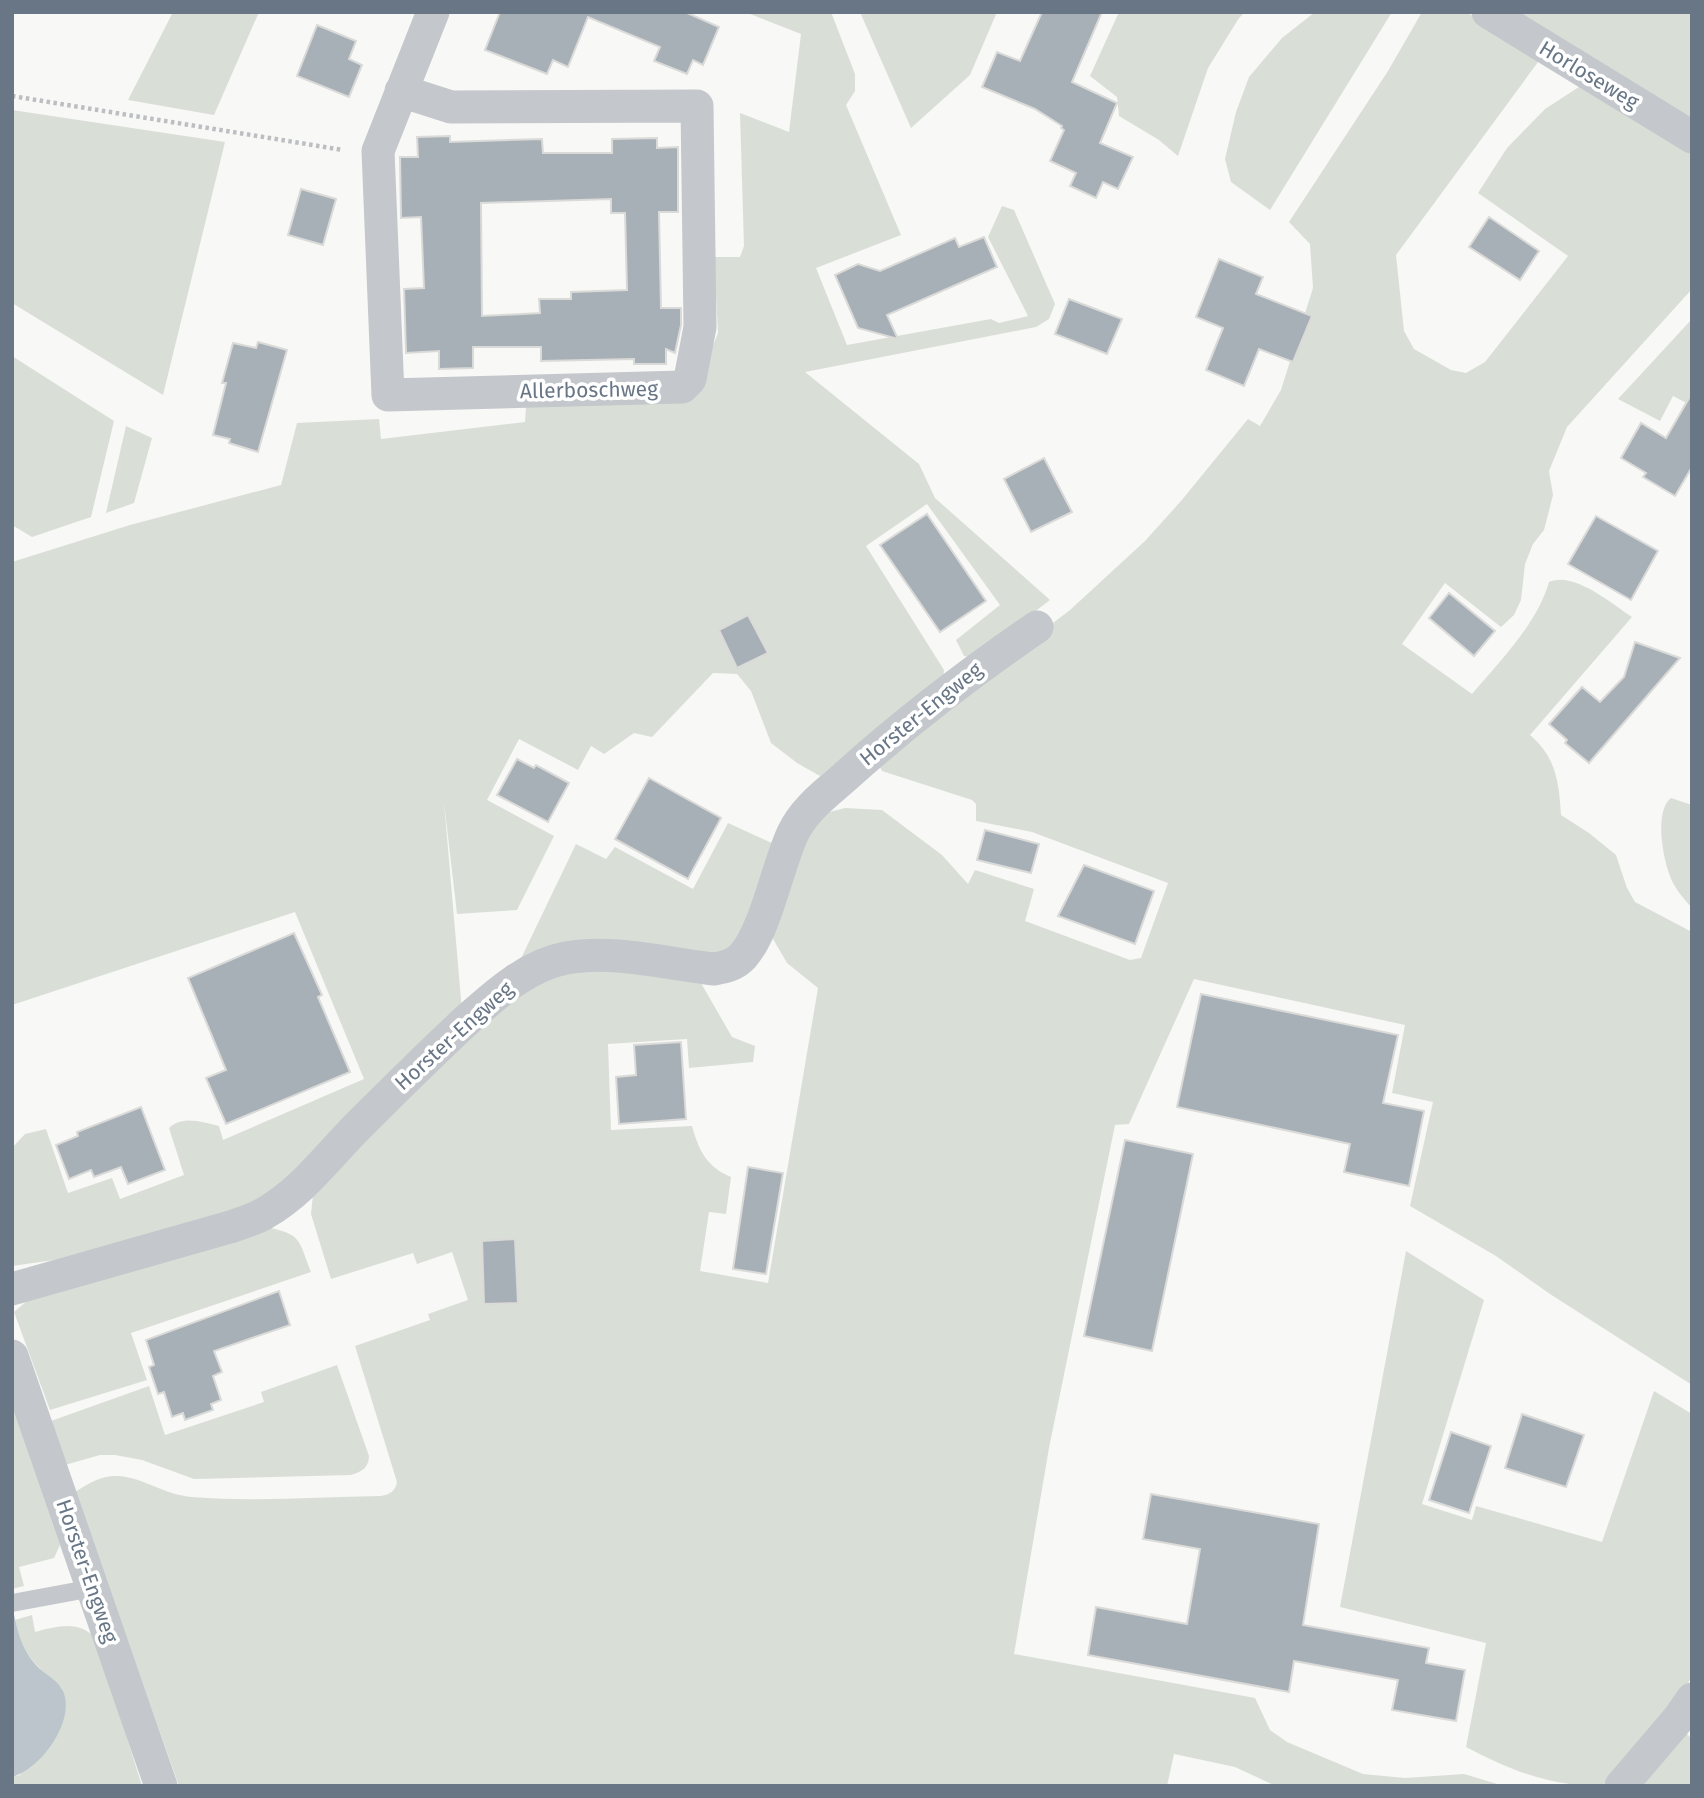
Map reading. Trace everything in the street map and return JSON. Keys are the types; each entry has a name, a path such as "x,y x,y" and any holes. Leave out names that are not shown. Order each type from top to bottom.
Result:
{"street":[{"name":"Allerboschweg","path":"401,91 451,107 697,106 700,327 690,379 682,387 388,395 378,151 401,91 433,12"},
{"name":"Horloseweg","path":"1488,12 1692,137"},
{"name":"Horster-Engweg","path":"12,1289 230,1227 264,1214 298,1190 427,1056 481,1007 521,976 543,965 585,955 623,957 714,969 729,967 742,958 755,939 793,833 805,812 880,745 963,678 1037,626"},
{"name":"Horster-Engweg","path":"12,1356 161,1786"},
{"path":"1621,1786 1692,1699"}],"lane":[{"path":"12,1603 93,1588"}],"path":[{"path":"12,96 333,149 378,151"}],"shaded area":[{"path":"173,12 259,12 214,115 128,100"},
{"path":"745,12 831,12 855,74 855,91 846,105 901,235 816,268 847,345 991,319 999,323 1028,316 988,237 1002,206 1014,210 1055,304 1049,319 1036,327 805,372 919,464 935,498 1050,600 974,658 964,656 956,640 1000,605 927,504 866,546 944,670 943,682 820,776 771,743 751,691 737,674 713,673 652,737 634,733 604,754 591,746 578,770 519,739 487,800 554,836 517,910 457,914 444,802 462,1011 258,1204 54,1260 12,1266 12,1148 25,1134 46,1129 68,1193 112,1178 120,1199 184,1175 169,1128 174,1124 193,1121 219,1126 223,1140 364,1079 295,912 12,1005 12,562 130,525 281,485 297,423 379,419 381,439 525,422 526,407 693,397 718,333 714,257 740,257 744,246 740,113 789,132 801,34"},
{"path":"860,12 997,12 970,75 911,128"},
{"path":"1119,12 1245,12 1208,68 1178,156 1159,140 1119,116 1117,97 1090,76"},
{"path":"1315,12 1392,12 1270,210 1231,182 1225,159 1236,112 1249,77 1282,38"},
{"path":"1422,12 1466,12 1541,58 1396,255 1404,331 1414,349 1451,370 1466,373 1485,362 1568,256 1478,193 1507,148 1545,109 1585,83 1692,148 1692,289 1567,427 1549,471 1553,495 1544,530 1533,544 1525,564 1521,600 1514,615 1501,627 1445,583 1402,644 1472,694 1527,627 1549,582 1570,581 1581,585 1632,617 1530,735 1551,761 1559,792 1561,815 1616,855 1627,888 1635,902 1692,932 1692,1385 1496,1256 1410,1206 1433,1102 1392,1093 1405,1025 1194,979 1129,1124 1115,1125 1049,1448 1014,1654 1255,1698 1270,1730 1287,1742 1363,1774 1405,1778 1464,1774 1504,1786 1276,1786 1235,1767 1174,1754 1167,1786 179,1786 75,1492 96,1480 113,1476 128,1477 192,1497 262,1499 381,1496 393,1490 397,1482 355,1346 430,1320 428,1314 468,1300 452,1252 417,1264 413,1253 331,1279 311,1214 313,1194 518,988 585,965 701,983 732,1037 755,1046 753,1062 689,1068 687,1039 608,1044 611,1130 692,1126 705,1157 731,1177 726,1214 709,1212 700,1271 768,1283 818,988 787,963 769,932 818,815 845,808 882,810 942,855 968,884 975,870 1034,889 1025,921 1130,960 1141,958 1168,883 1032,832 976,821 976,804 972,800 882,771 879,765 973,684 1070,610 1145,541 1248,419 1260,426 1281,390 1313,288 1310,244 1289,222 1388,71"},
{"path":"1513,12 1692,12 1692,118"},
{"path":"12,110 225,142 163,395 12,303"},
{"path":"1692,319 1692,406 1673,396 1660,421 1618,399"},
{"path":"12,356 114,421 91,517 32,537 12,525"},
{"path":"126,426 152,438 134,503 106,513"},
{"path":"1671,798 1692,805 1692,908 1674,885 1665,858 1661,824 1666,804"},
{"path":"728,823 774,844 737,943 714,956 515,971 576,844 606,859 615,847 693,889"},
{"path":"265,1227 286,1232 297,1240 311,1272 131,1333 147,1380 50,1410 14,1312 28,1300"},
{"path":"1406,1251 1484,1300 1422,1504 1472,1520 1476,1506 1602,1542 1654,1391 1692,1414 1692,1676 1662,1720 1602,1786 1565,1783 1531,1776 1466,1747 1486,1643 1340,1607"},
{"path":"337,1365 369,1456 364,1469 351,1475 194,1479 142,1460 115,1455 100,1455 65,1465 51,1421 149,1386 165,1435 264,1402 261,1392"},
{"path":"12,1406 60,1545 54,1558 19,1567 24,1586 12,1589"},
{"path":"12,1605 26,1651 36,1665 61,1687 66,1703 65,1716 53,1742 34,1764 12,1777"},
{"path":"32,1615 35,1632 60,1626 77,1627 84,1629 97,1641 142,1786 12,1786 12,1777 20,1775 62,1688 37,1666 22,1643 15,1620"},
{"path":"1686,1733 1692,1739 1692,1786 1639,1786"}],"building":[{"path":"500,12 685,12 719,27 703,65 693,60 687,74 654,61 660,47 588,17 568,67 553,60 547,74 485,50"},
{"path":"1042,12 1102,12 1072,82 1117,103 1100,143 1133,157 1118,189 1103,182 1096,198 1070,186 1076,173 1050,161 1064,130 1062,126 1035,109 982,87 997,52 1020,61"},
{"path":"317,25 356,41 349,59 362,65 349,97 297,76"},
{"path":"450,136 450,142 542,139 543,153 612,153 612,139 657,138 657,148 678,147 678,212 659,212 661,308 681,308 681,325 675,353 666,349 666,364 634,364 634,359 541,361 541,347 473,347 473,368 439,369 439,351 406,353 404,289 424,288 421,217 401,218 400,157 418,157 417,137","holes":["611,199 611,213 625,213 627,290 571,292 571,299 539,299 540,313 482,316 481,203"]},
{"path":"301,189 336,199 323,245 288,235"},
{"path":"1489,217 1539,251 1520,280 1469,247"},
{"path":"984,237 997,267 887,315 898,339 858,328 835,275 858,264 880,271 955,238 959,247"},
{"path":"1219,259 1263,277 1256,294 1312,316 1293,362 1259,349 1244,386 1206,370 1223,328 1196,317"},
{"path":"1069,299 1122,319 1107,354 1055,334"},
{"path":"258,342 287,350 258,452 229,443 230,439 213,435 226,383 222,383 233,343 256,348"},
{"path":"1692,393 1692,467 1675,496 1643,477 1646,473 1621,458 1641,423 1666,438"},
{"path":"1044,458 1072,512 1031,532 1004,479"},
{"path":"927,514 986,601 940,632 880,545"},
{"path":"1596,516 1658,551 1631,600 1568,564"},
{"path":"1449,593 1495,631 1474,656 1429,618"},
{"path":"748,615 768,653 737,668 719,630"},
{"path":"1635,642 1680,658 1589,763 1565,743 1567,740 1549,724 1582,687 1600,702 1624,677"},
{"path":"517,759 534,768 536,765 569,783 548,822 497,795"},
{"path":"649,778 721,818 688,879 615,839"},
{"path":"985,830 1039,844 1031,873 977,860"},
{"path":"1084,865 1154,891 1135,944 1058,916"},
{"path":"294,933 322,995 318,997 350,1072 226,1124 206,1078 226,1070 188,978"},
{"path":"1201,994 1398,1035 1383,1103 1424,1111 1409,1186 1344,1172 1350,1144 1177,1107"},
{"path":"681,1042 686,1119 619,1124 616,1077 636,1075 634,1045"},
{"path":"141,1107 165,1170 128,1184 121,1167 94,1177 91,1170 69,1179 56,1145 78,1136 77,1132"},
{"path":"1125,1140 1193,1154 1152,1351 1084,1336"},
{"path":"748,1167 783,1173 766,1274 733,1269"},
{"path":"515,1239 518,1303 484,1304 482,1241"},
{"path":"279,1291 290,1325 214,1351 222,1372 213,1376 221,1400 211,1404 213,1410 185,1420 183,1413 172,1417 164,1392 158,1394 149,1367 154,1365 146,1340"},
{"path":"1522,1414 1584,1435 1566,1487 1505,1468"},
{"path":"1451,1432 1491,1446 1469,1513 1429,1500"},
{"path":"1151,1494 1319,1524 1303,1625 1429,1648 1426,1663 1465,1670 1456,1721 1392,1710 1398,1680 1294,1661 1289,1692 1088,1655 1096,1607 1187,1624 1200,1549 1143,1539"}]}
